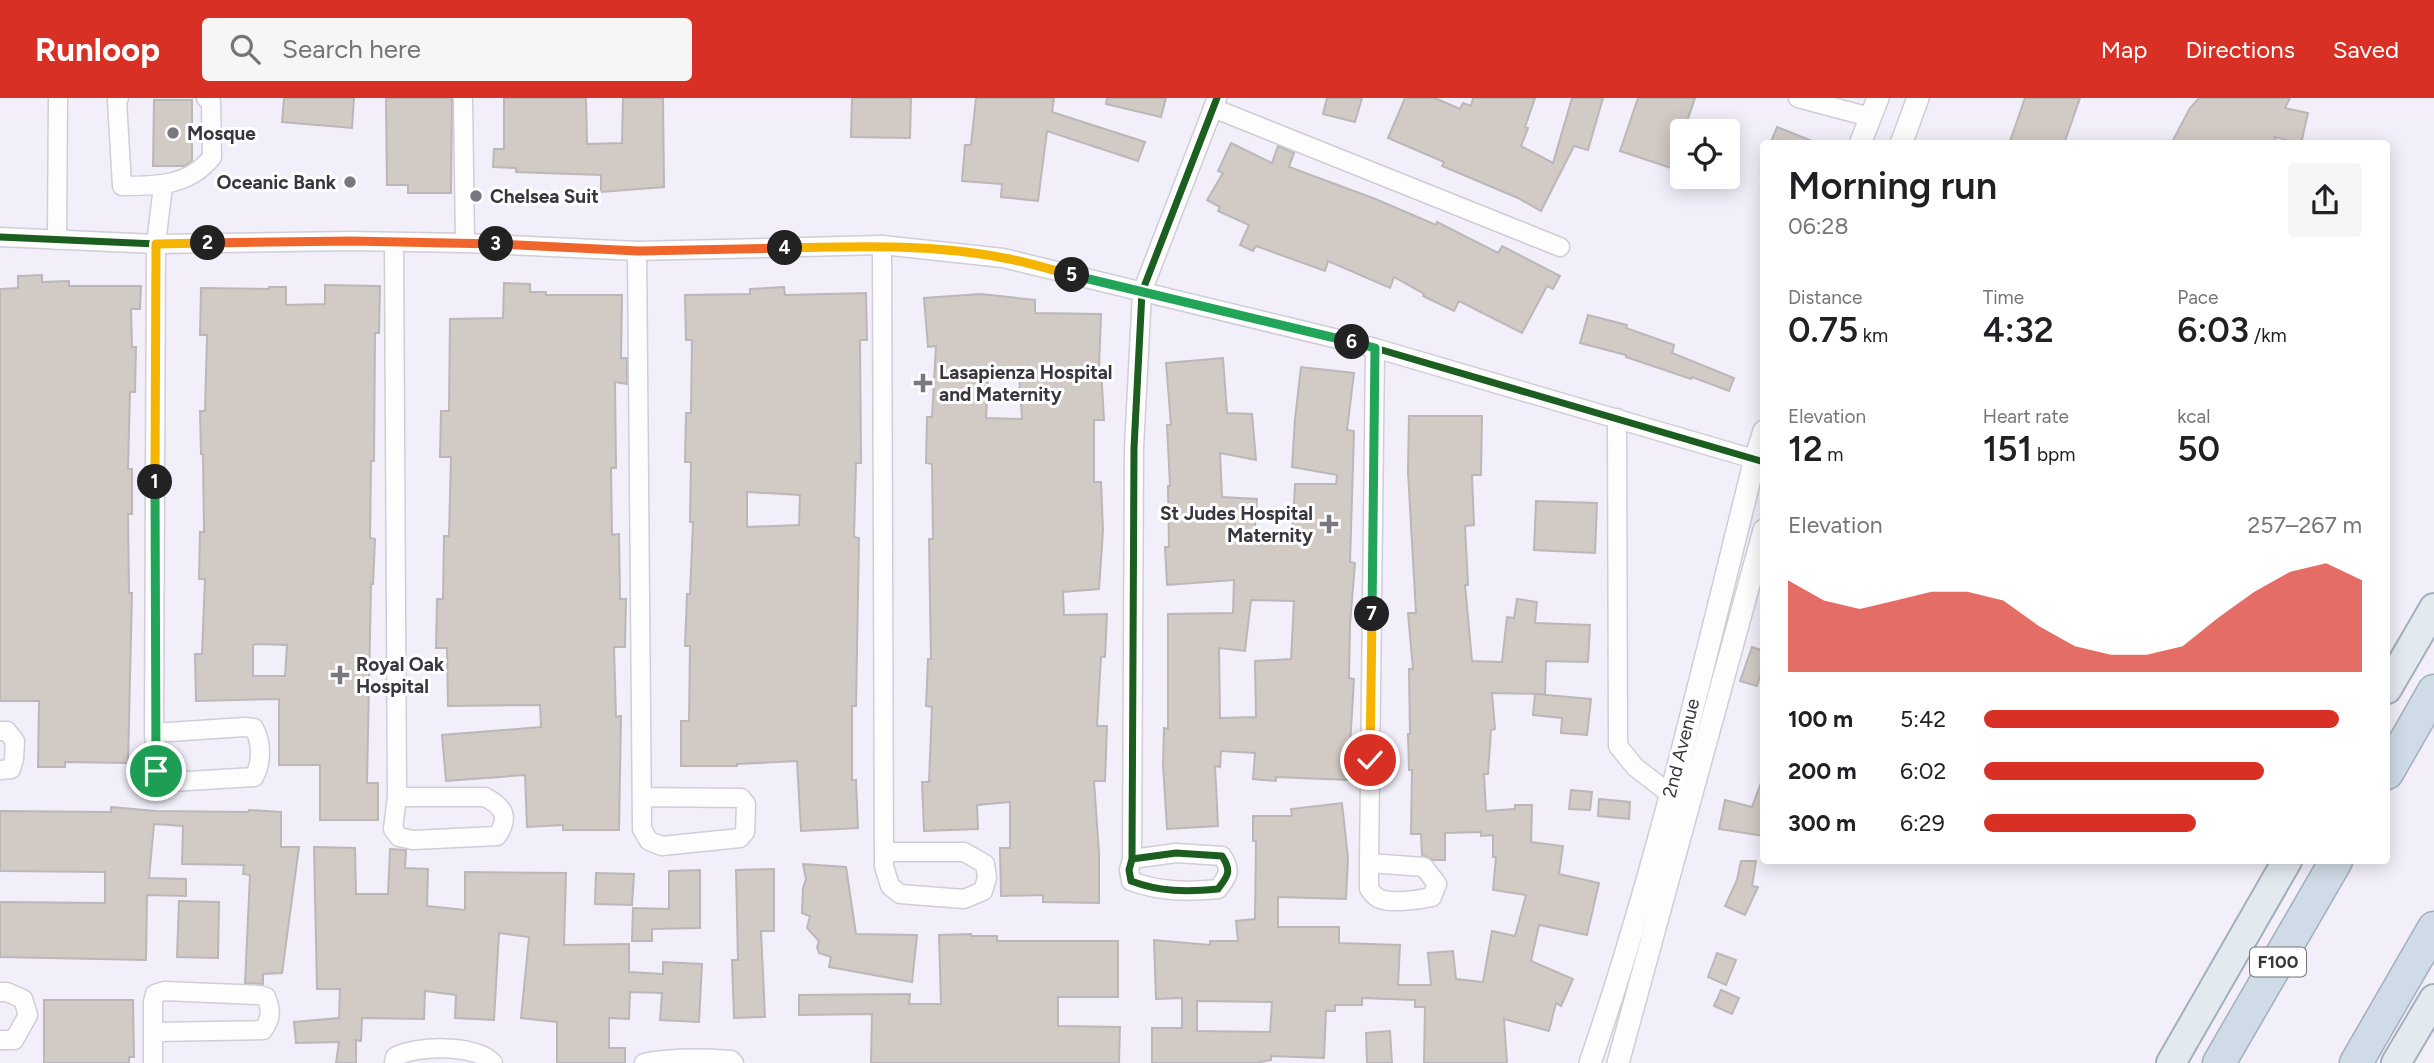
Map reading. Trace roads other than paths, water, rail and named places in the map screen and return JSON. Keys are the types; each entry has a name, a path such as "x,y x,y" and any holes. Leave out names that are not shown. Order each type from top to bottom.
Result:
{"highway":[{"path":"2390,768 2434,691"},
{"name":"F100","path":"2220,1063 2334,864"},
{"path":"2356,1063 2434,928"}],"main road":[{"path":"2390,684 2434,608"},
{"path":"2171,1063 2285,864"},
{"path":"2396,1063 2434,999"}],"street":[{"path":"57,240 58,98"},
{"path":"119,98 122,186 163,186 202,170 212,157 211,102 206,98"},
{"path":"463,98 465,243"},
{"path":"1798,98 1874,107 1862,140"},
{"path":"1902,140 1918,98"},
{"path":"1132,859 1176,853 1222,856 1230,867 1229,875 1218,889 1185,892 1148,888 1131,881 1129,870 1132,859 1134,448 1142,292 1215,103 1560,247"},
{"path":"154,733 254,728 258,736 260,768 254,777 171,782 161,779 156,771 154,733 156,244 163,186"},
{"path":"0,237 156,244 351,241 465,243 638,251 881,245 1003,258 1375,348 1759,461"},
{"path":"394,243 397,797 393,829 399,837 413,841 497,836 504,826 503,812 497,804 485,797 397,797"},
{"path":"881,245 884,866 890,886 900,894 964,899 983,891 987,878 985,864 964,852 884,852"},
{"path":"638,251 642,829 649,841 662,846 740,838 745,832 746,804 741,797 642,797"},
{"path":"1369,863 1375,348"},
{"path":"1617,418 1618,746 1635,767 1670,794"},
{"name":"2nd Avenue","path":"1590,1063 1612,998 1670,794 1759,461"},
{"name":"2nd Avenue","path":"1618,1063 1760,545"},
{"path":"0,731 7,731 15,741 15,759 11,769 0,770"},
{"path":"153,1063 155,994 164,991 259,995 266,996 271,1010 263,1030 154,1032"},
{"path":"0,992 23,999 28,1015 14,1040 0,1040"},
{"path":"394,1063 395,1057 405,1051 462,1049 488,1058 493,1063"},
{"path":"644,1063 713,1058 731,1060 734,1063"}],"place":[{"name":"Mosque","path":"173,133"},
{"name":"Oceanic Bank","path":"350,182"},
{"name":"Chelsea Suit","path":"476,196"},
{"name":"Lasapienza Hospital and Maternity","path":"923,383"},
{"name":"St Judes Hospital Maternity","path":"1329,524"},
{"name":"Royal Oak Hospital","path":"340,675"}]}
